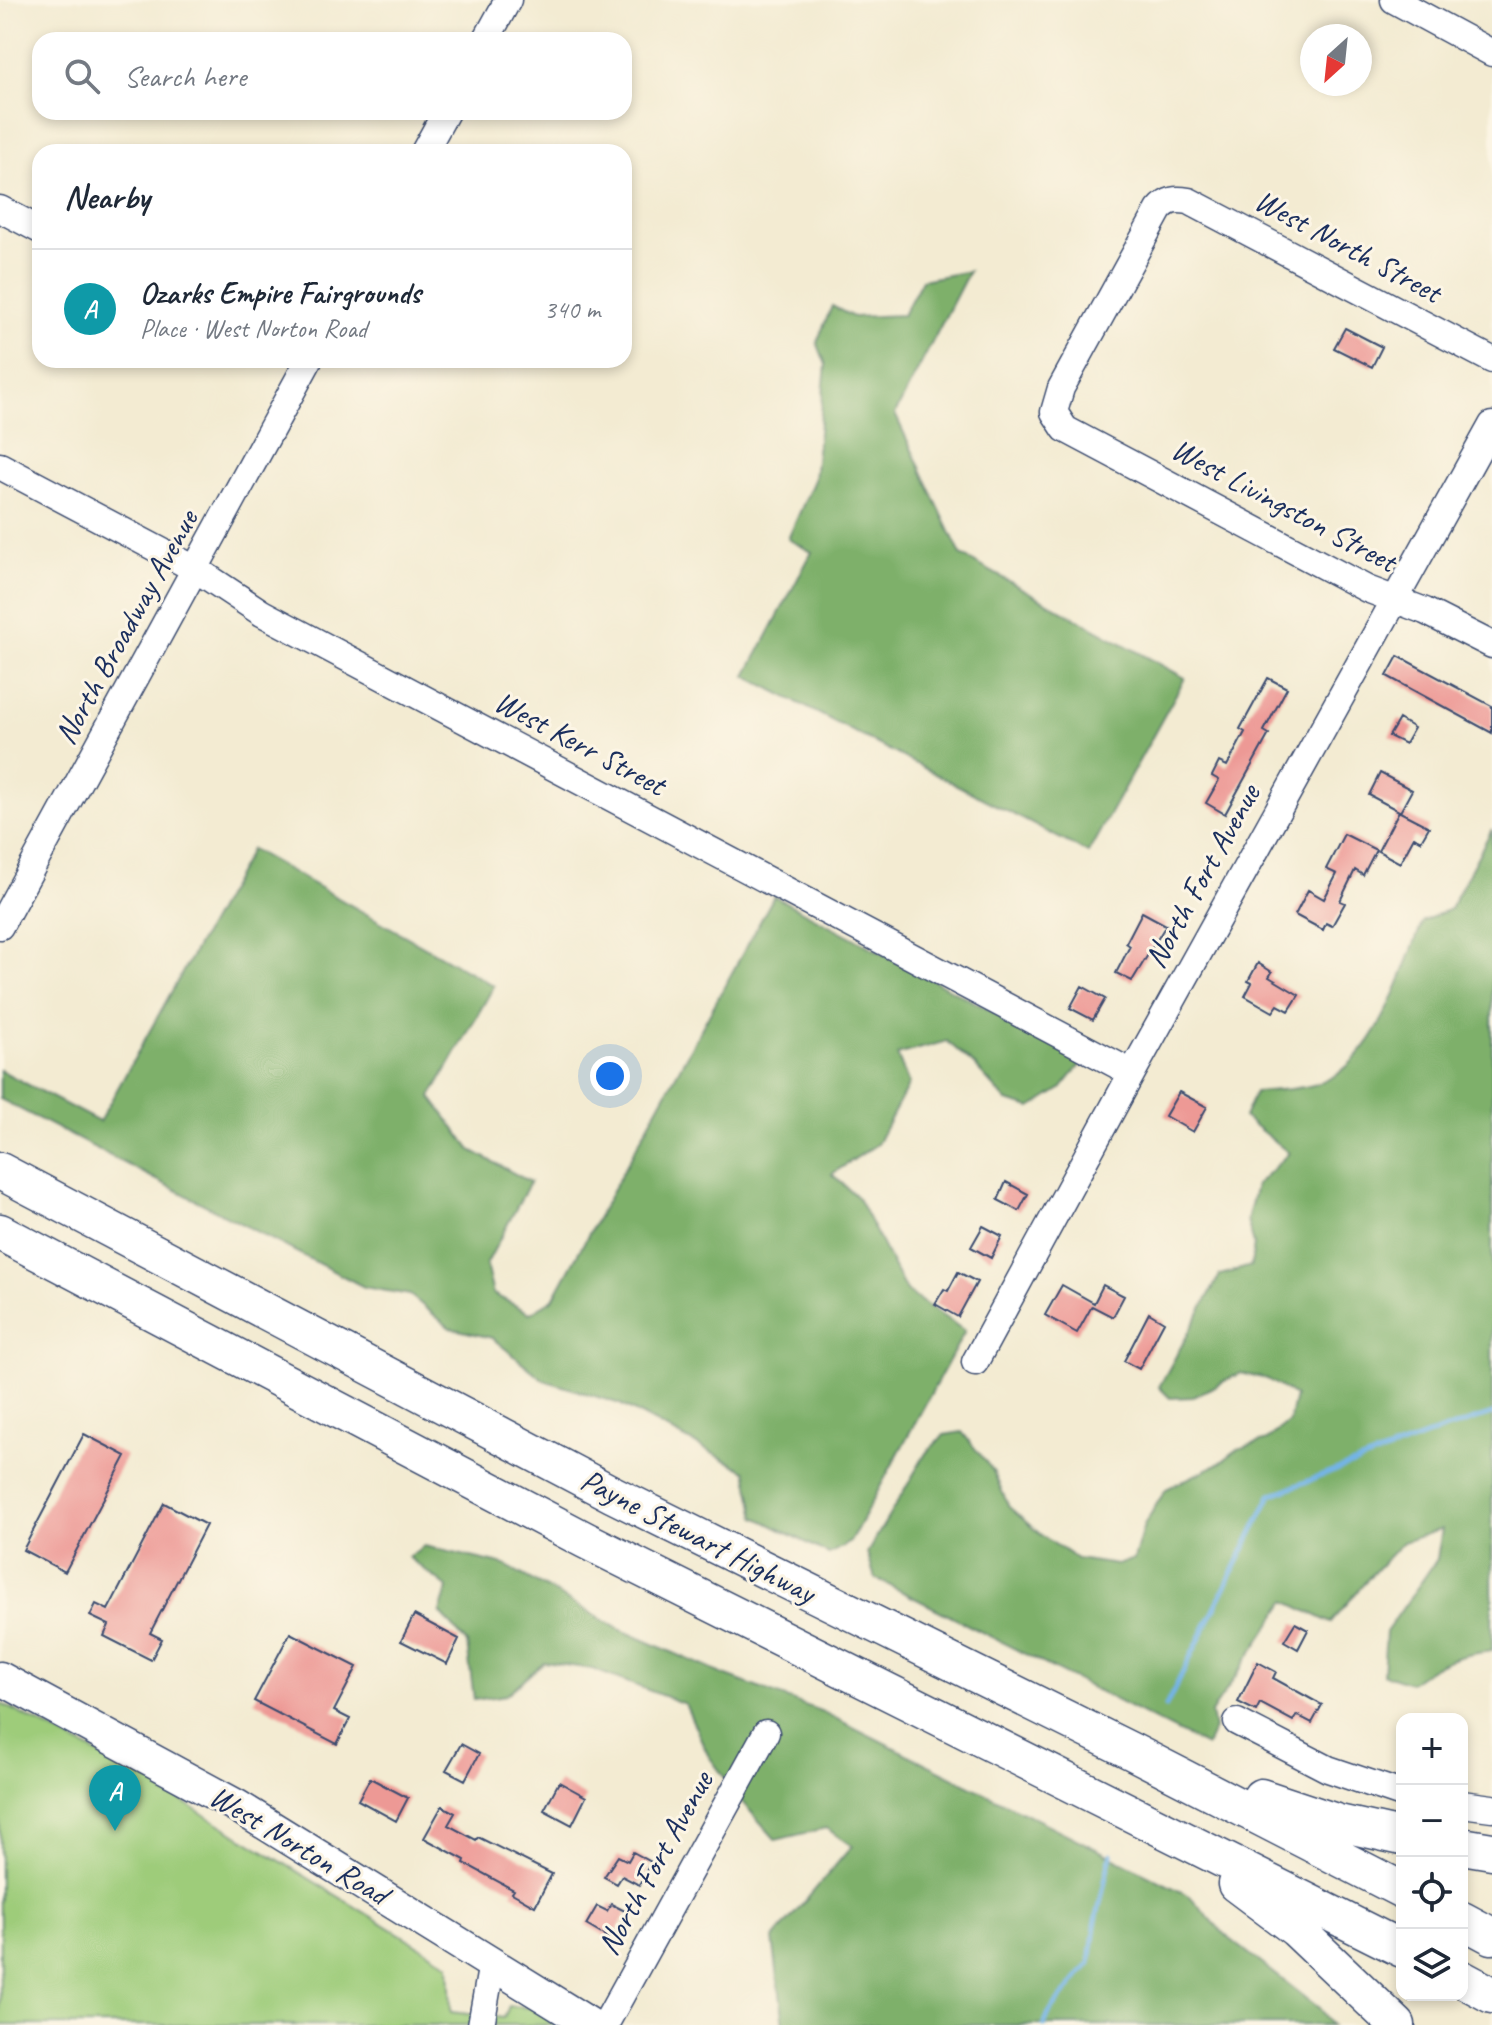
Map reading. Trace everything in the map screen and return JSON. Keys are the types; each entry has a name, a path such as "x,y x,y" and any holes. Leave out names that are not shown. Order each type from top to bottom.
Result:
{"highway":[{"name":"Payne Stewart Highway","path":"0,1171 612,1494 1133,1752 1396,1887"},
{"name":"Payne Stewart Highway","path":"0,1232 585,1540 1396,1946"},
{"path":"1133,1752 1305,1813 1396,1836"},
{"path":"1129,1810 1296,1929 1397,2025"},
{"path":"1468,1847 1492,1851"},
{"path":"1468,1923 1492,1936"},
{"path":"1468,1982 1492,1995"}],"main road":[{"name":"West Norton Road","path":"0,1678 237,1806 591,2025"}],"street":[{"path":"490,32 508,0"},
{"path":"1394,0 1492,53"},
{"path":"428,144 442,120"},
{"name":"West North Street","path":"1054,412 1061,388 1159,210 1171,200 1189,201 1492,360"},
{"path":"0,209 32,226"},
{"name":"North Broadway Avenue","path":"0,926 197,570 297,368"},
{"name":"West Livingston Street","path":"1054,412 1065,429 1394,601 1425,611 1492,645"},
{"name":"North Fort Avenue","path":"975,1362 1492,425"},
{"name":"West Kerr Street","path":"0,466 197,570 262,613 1132,1073"},
{"path":"1237,1722 1328,1769 1396,1792"},
{"name":"North Fort Avenue","path":"605,2025 766,1733"},
{"path":"1468,1805 1492,1808"},
{"path":"481,2025 492,1963"}],"green space":[{"path":"969,271 895,414 961,555 1185,678 1088,853 746,676 812,552 788,539 814,480 826,365 817,342 832,306 853,317 903,315 922,280"},
{"path":"1492,829 1492,1651 1448,1661 1410,1683 1383,1674 1386,1632 1437,1559 1442,1529 1403,1542 1331,1623 1286,1601 1211,1713 1214,1729 1206,1746 875,1578 867,1553 926,1453 944,1435 962,1432 993,1471 1009,1507 1041,1535 1077,1559 1117,1565 1134,1559 1144,1525 1166,1489 1220,1463 1238,1449 1267,1440 1289,1422 1295,1396 1267,1379 1240,1373 1193,1397 1170,1398 1159,1387 1220,1275 1251,1266 1254,1244 1247,1221 1256,1185 1289,1153 1244,1117 1255,1092 1317,1084 1338,1074 1356,1058 1385,1015 1423,921 1450,909"},
{"path":"251,849 494,986 431,1097 471,1150 530,1182 486,1265 493,1294 530,1313 553,1299 774,896 1084,1060 1061,1089 1031,1108 1007,1101 947,1041 897,1055 909,1084 877,1144 832,1174 858,1198 906,1291 965,1331 850,1542 829,1554 756,1517 746,1471 620,1404 544,1380 492,1338 450,1328 410,1295 364,1287 0,1099 0,1070 99,1122"},
{"path":"424,1546 505,1565 619,1629 724,1675 823,1712 1190,1896 1225,1935 1319,2008 1332,2025 784,2025 773,1939 852,1846 826,1828 776,1840 743,1803 708,1755 685,1704 592,1669 544,1662 506,1695 474,1700 467,1643 440,1612 448,1588 408,1557"},
{"path":"0,1703 141,1776 449,1964 451,2012 504,2018 509,2006 532,2008 560,2025 0,2025"}],"building":[{"path":"1345,328 1382,347 1372,367 1334,348"},
{"path":"1398,656 1492,706 1492,733 1387,676"},
{"path":"1268,678 1287,688 1264,731 1269,734 1225,814 1206,803 1219,780 1212,776 1219,762 1227,766 1245,732 1240,729"},
{"path":"1399,719 1414,728 1405,744 1389,736"},
{"path":"1380,773 1412,790 1400,812 1429,827 1421,841 1414,837 1400,863 1378,851 1399,811 1369,795"},
{"path":"1344,834 1376,850 1363,875 1355,870 1340,901 1345,903 1332,926 1326,923 1323,930 1295,915 1308,890 1324,899 1337,874 1326,869"},
{"path":"1142,912 1166,925 1132,981 1116,973 1130,946 1126,943"},
{"path":"1258,963 1272,972 1269,977 1299,995 1289,1011 1278,1005 1273,1012 1245,996 1252,983 1248,981"},
{"path":"1082,986 1105,999 1093,1020 1070,1008"},
{"path":"1179,1092 1207,1107 1193,1132 1165,1116"},
{"path":"1006,1182 1028,1194 1019,1211 998,1200"},
{"path":"983,1226 1002,1236 991,1258 971,1247"},
{"path":"958,1272 977,1282 958,1317 935,1304 944,1289 948,1291"},
{"path":"1062,1285 1094,1303 1103,1285 1124,1296 1113,1317 1092,1306 1077,1333 1045,1315"},
{"path":"1149,1313 1164,1322 1139,1369 1124,1361"},
{"path":"84,1434 126,1456 65,1572 23,1550"},
{"path":"164,1503 206,1525 150,1633 162,1639 151,1660 104,1636 109,1625 90,1616 96,1604 108,1610"},
{"path":"414,1615 459,1639 447,1664 401,1641"},
{"path":"1295,1623 1308,1630 1298,1649 1284,1641"},
{"path":"290,1633 357,1667 334,1711 350,1719 337,1744 254,1701"},
{"path":"1258,1662 1276,1672 1273,1678 1322,1705 1312,1723 1297,1715 1293,1721 1260,1703 1256,1711 1238,1702"},
{"path":"461,1744 479,1754 465,1780 446,1770"},
{"path":"370,1778 408,1798 396,1821 358,1800"},
{"path":"559,1782 586,1797 572,1825 544,1810"},
{"path":"442,1806 455,1813 448,1825 552,1874 535,1906 512,1893 514,1890 424,1838"},
{"path":"633,1852 651,1862 639,1885 622,1876 617,1884 604,1877 618,1856 628,1861"},
{"path":"611,1904 627,1912 612,1940 586,1925 597,1906 607,1911"}],"waterway":[{"path":"1166,1706 1271,1495 1492,1414"},
{"path":"1044,2025 1049,2013 1090,1963 1111,1854"}],"place":[{"name":"Ozarks Empire Fairgrounds","path":"115,1831"}]}
